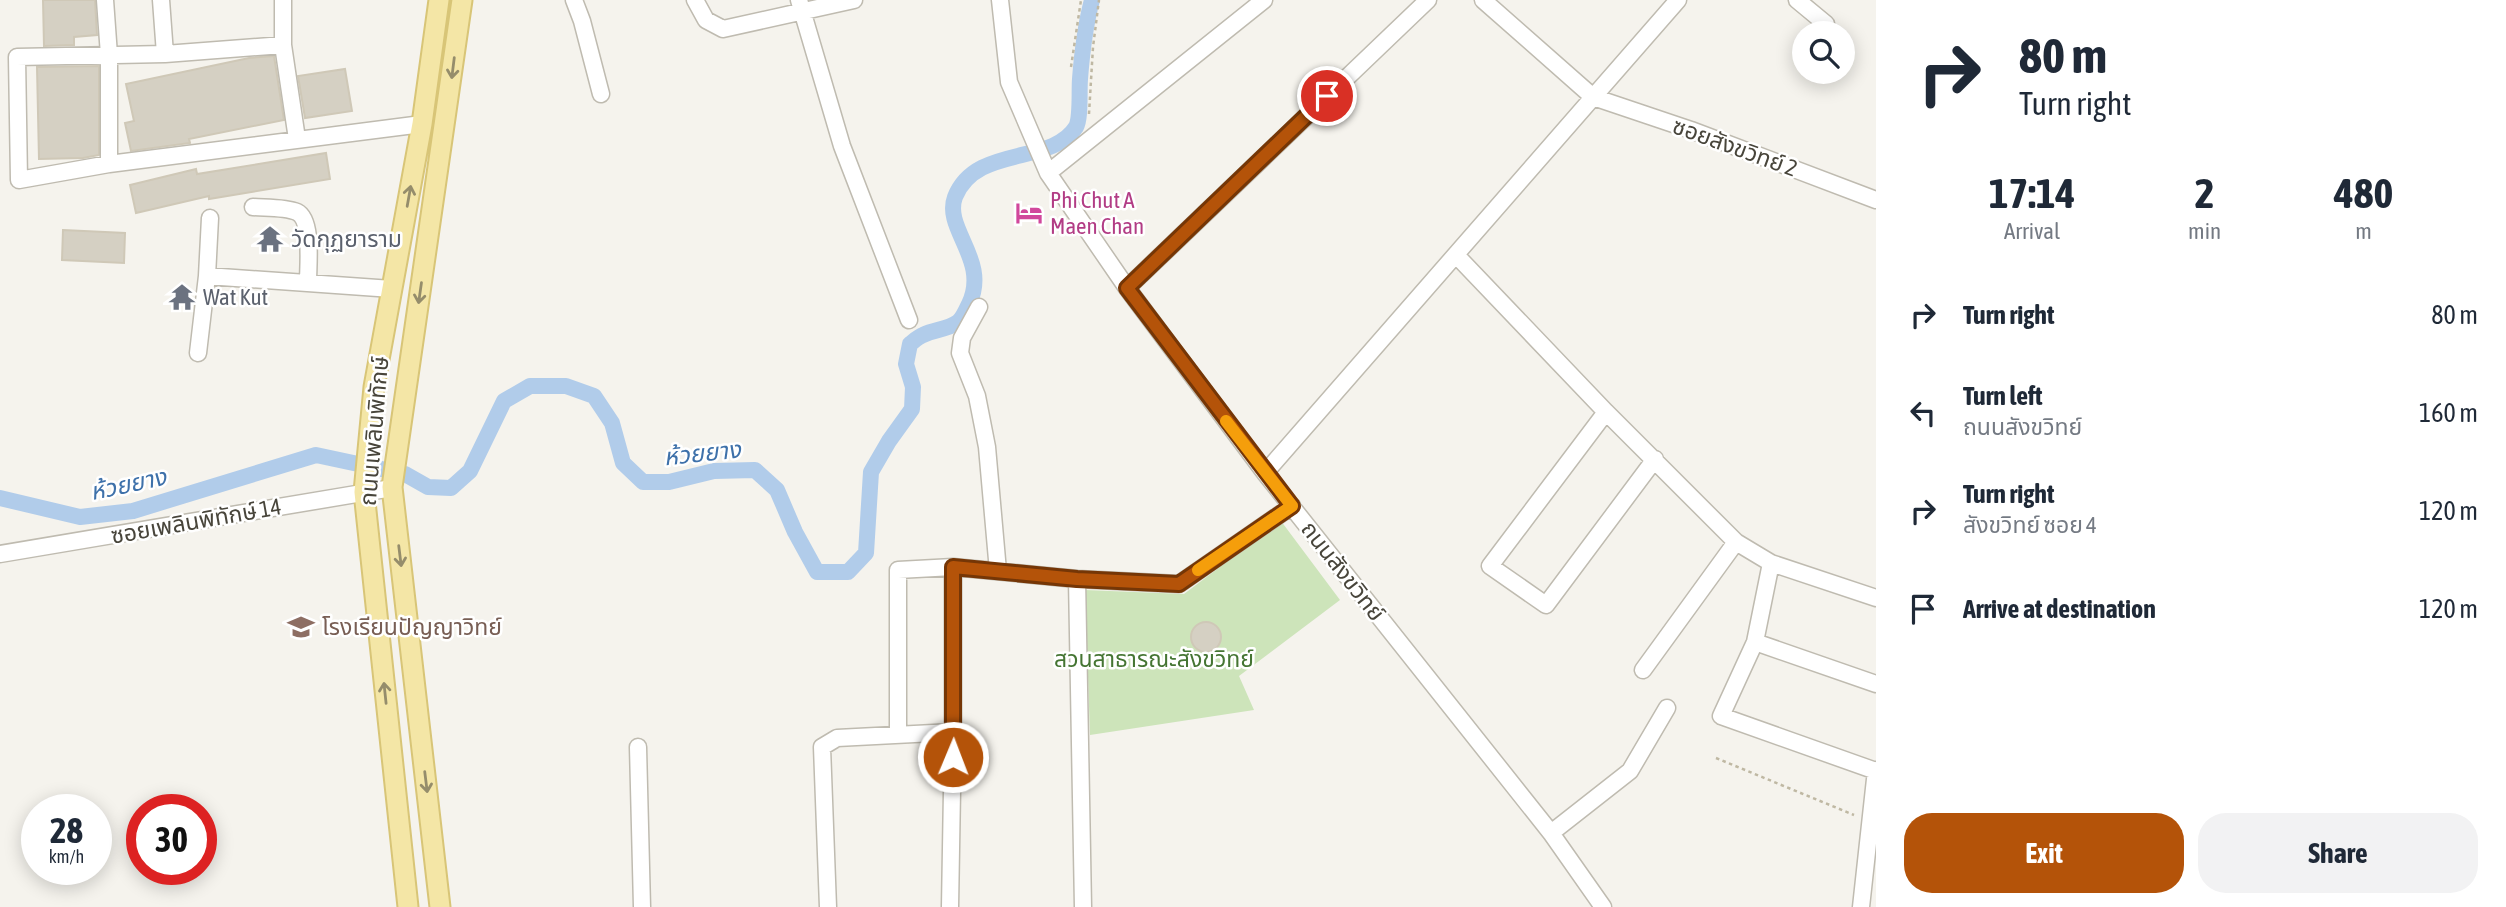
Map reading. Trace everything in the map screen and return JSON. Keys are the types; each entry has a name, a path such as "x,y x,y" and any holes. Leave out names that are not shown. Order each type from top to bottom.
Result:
{"main road":[{"name":"ถนนเพลินพิทักษ์","path":"408,907 364,492 374,387 422,124 439,0"},
{"name":"ถนนเพลินพิทักษ์","path":"440,907 392,487 462,0"}],"street":[{"path":"104,0 109,55 109,164"},
{"path":"162,0 165,54"},
{"path":"283,0 283,44 297,139"},
{"path":"574,0 601,94"},
{"path":"695,0 706,20 723,29 801,6 854,0"},
{"name":"ถนนสังขวิทย์","path":"1000,0 1009,82 1048,173 1127,288 1265,473 1551,833 1603,907"},
{"path":"1048,173 1264,0"},
{"path":"1127,288 1428,0"},
{"path":"1483,0 1593,97"},
{"path":"1265,473 1678,0"},
{"path":"1797,0 1822,21"},
{"path":"801,6 842,146 909,320"},
{"path":"283,44 165,54 17,57 19,180 109,164 422,124"},
{"name":"ซอยสังขวิทย์ 2","path":"1593,97 1691,130 1876,200"},
{"path":"253,207 300,213 306,222 308,235 308,282"},
{"path":"198,353 207,276 210,218"},
{"path":"1456,255 1606,412 1736,542 1771,563 1876,598"},
{"path":"207,276 392,289"},
{"path":"979,307 962,338 960,353 977,396 987,446 998,571"},
{"path":"1606,412 1490,566 1546,605 1654,459"},
{"name":"ซอยเพลินพิทักษ์ 14","path":"0,554 392,487"},
{"path":"898,734 898,570 953,567 1077,579 1179,584 1292,506"},
{"path":"1643,670 1736,542"},
{"path":"1771,563 1755,642 1721,716 1876,771 1860,907"},
{"path":"950,907 953,567"},
{"path":"1077,579 1083,907"},
{"path":"1755,642 1876,684"},
{"path":"1551,833 1630,771 1667,708"},
{"path":"828,907 822,747 837,738 953,732"},
{"path":"638,747 642,907"}],"path":[{"path":"1071,67 1081,0"},
{"path":"1089,114 1099,0"},
{"path":"1716,758 1870,821"}],"green space":[{"name":"สวนสาธารณะสังขวิทย์","path":"1281,521 1340,600 1239,676 1254,710 1090,735 1085,590 1184,594"}],"building":[{"path":"43,0 95,0 97,35 74,37 74,45 44,46"},
{"path":"274,56 284,120 189,139 190,143 131,151 125,123 134,121 126,84 249,58"},
{"path":"99,66 99,155 39,159 37,67"},
{"path":"345,69 352,111 305,118 298,76"},
{"path":"326,153 330,179 209,199 209,196 136,213 130,185 196,169 197,174"},
{"path":"63,230 125,233 124,263 62,260"},
{"path":"1206,622 1217,626 1221,637 1217,648 1206,652 1195,648 1191,637 1195,626"}],"waterway":[{"name":"ห้วยยาง","path":"0,498 80,517 133,511 316,455 405,474 428,487 451,488 470,471 504,401 530,386 566,386 594,396 612,423 623,463 643,482 669,482 714,471 755,470 777,490 795,532 817,572 848,572 866,553 871,472 912,409 913,387 906,364 910,344 921,336 958,322 969,304 974,288 971,259 955,221 955,197 965,180 979,169 1050,147 1065,139 1076,127 1083,49 1092,0"}],"slow traffic":[{"path":"1198,570 1292,506 1226,421"}],"place":[{"name":"Phi Chut A Maen Chan","path":"1029,213"},
{"name":"วัดกุฏยาราม","path":"270,239"},
{"name":"Wat Kut","path":"182,297"},
{"name":"โรงเรียนปัญญาวิทย์","path":"301,627"}],"route":[{"path":"953,757 953,567 1077,579 1179,584 1292,506 1127,288 1327,96"}]}
